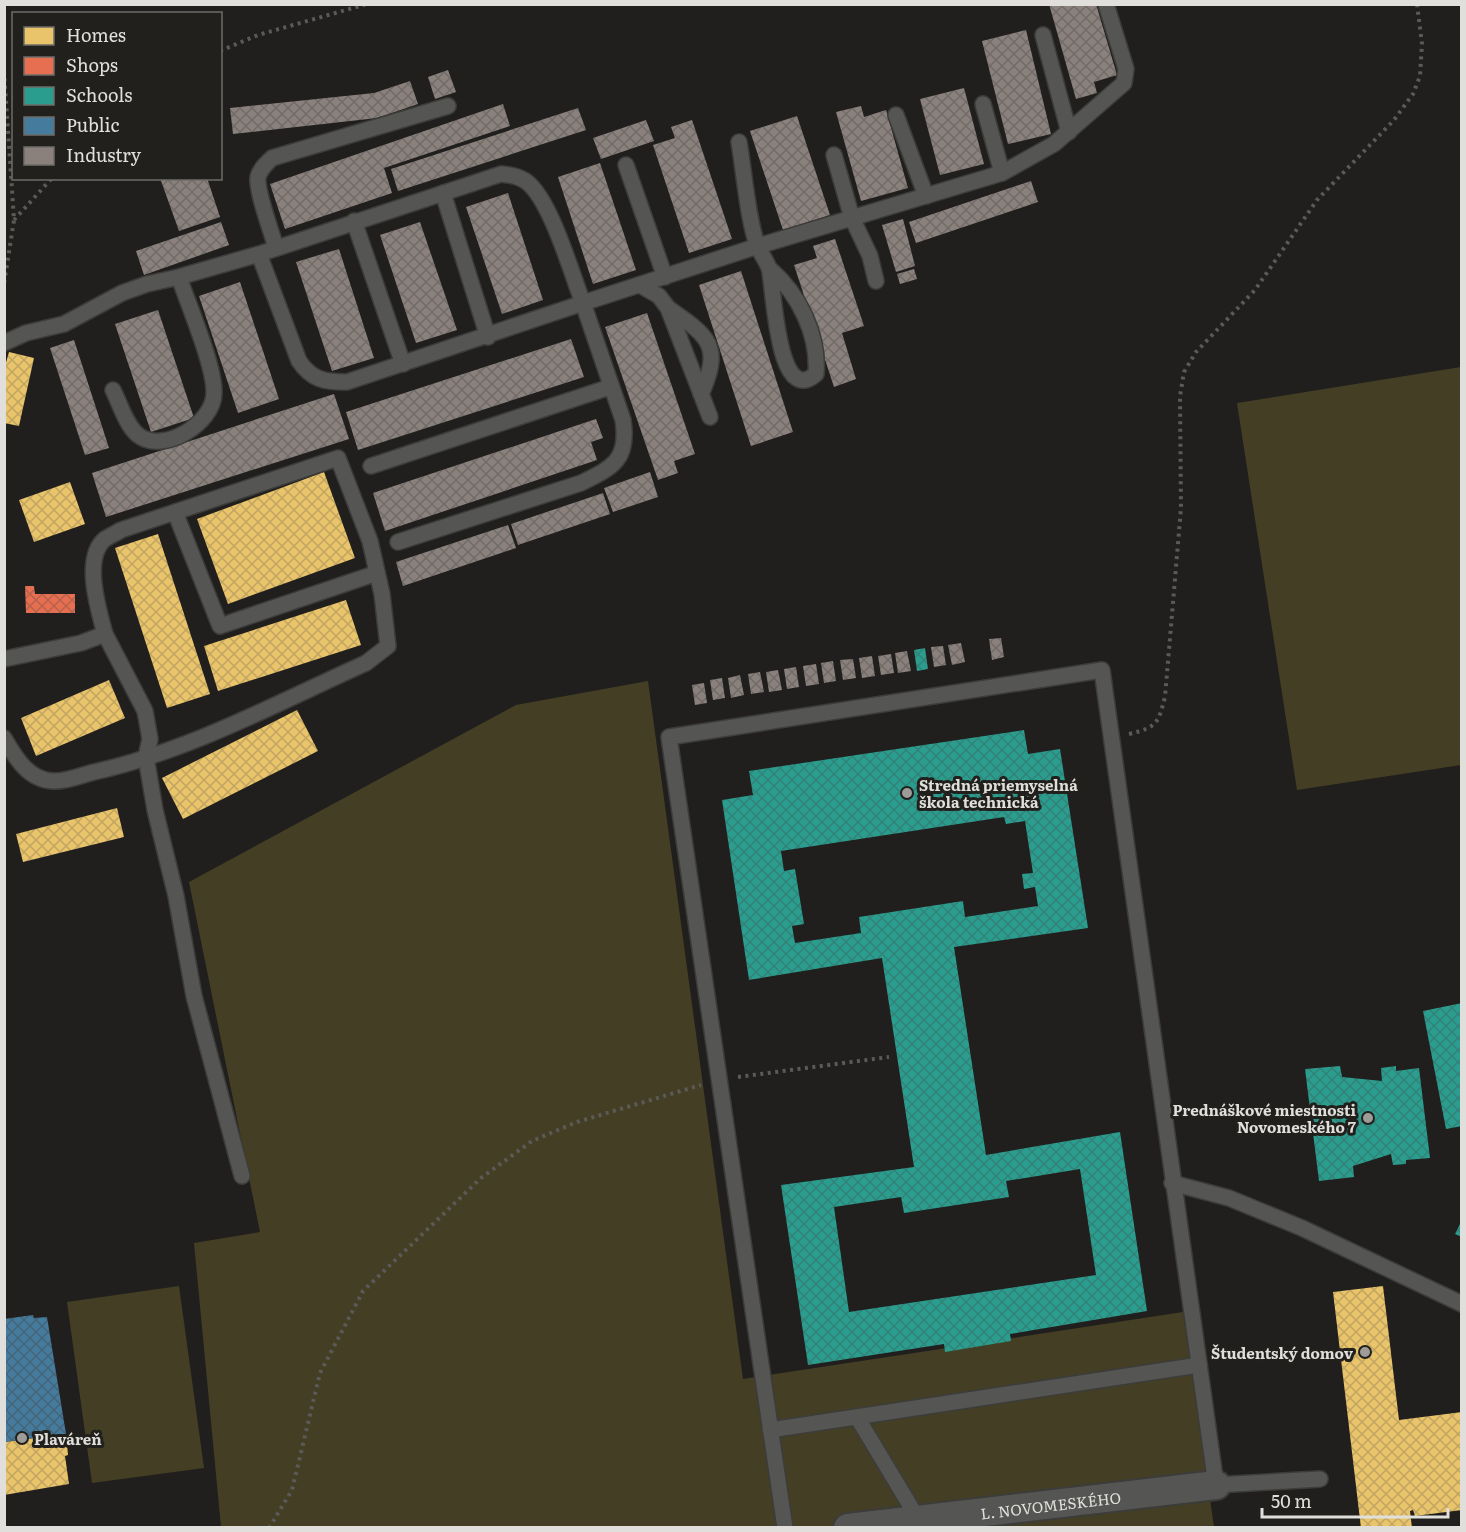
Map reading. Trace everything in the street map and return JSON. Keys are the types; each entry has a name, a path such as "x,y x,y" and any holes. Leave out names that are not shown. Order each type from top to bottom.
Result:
{"street":[{"name":"L. NOVOMESKÉHO","path":"848,1527 921,1523 1216,1485"}],"lane":[{"path":"259,254 299,361 308,373 323,382 347,382 758,246 1002,173 1031,159 1069,132 1124,83 1125,69 1106,4"},
{"path":"1043,35 1069,132"},
{"path":"983,104 1002,173"},
{"path":"276,248 259,189 258,177 263,166 272,158 448,106"},
{"path":"896,115 926,196"},
{"path":"739,142 758,246 770,269 791,290 804,311 817,363 816,374 808,381 802,381 793,376 788,365 772,311 770,269"},
{"path":"834,154 852,219 870,256 876,281"},
{"path":"626,165 664,277"},
{"path":"4,344 26,333 64,324 122,293 147,284 259,254 501,174 526,181 537,192 554,225 583,303 623,420 626,440 622,453 610,469 581,483 398,542"},
{"path":"443,193 488,337"},
{"path":"354,221 403,364"},
{"path":"113,390 129,424 138,435 151,441 166,439 189,431 202,422 212,407 214,392 210,368 179,277"},
{"path":"640,285 659,296 668,308 710,417"},
{"path":"668,308 704,334 711,346 713,360 701,394"},
{"path":"371,466 610,387"},
{"path":"4,738 15,757 31,774 53,781 112,768 146,757 189,743 366,663 388,646 370,541 338,458 121,530 103,540 95,558 94,586 105,634 145,711 150,740 146,757 194,996 242,1176"},
{"path":"175,512 220,626 377,573"},
{"path":"4,659 81,643 105,634"},
{"path":"785,1527 669,737 1101,670 1216,1485 1320,1479"},
{"path":"1172,1184 1229,1198 1302,1228 1461,1304"},
{"path":"770,1430 1199,1365"},
{"path":"857,1417 921,1523"}],"path":[{"path":"222,50 258,35 367,4"},
{"path":"1111,738 1148,729 1159,721 1165,697 1181,508 1180,407 1184,372 1196,352 1255,290 1317,200 1394,120 1413,94 1420,76 1422,44 1417,4"},
{"path":"4,71 14,220 4,284"},
{"path":"14,220 50,180"},
{"path":"269,1527 292,1490 320,1373 363,1291 481,1178 532,1141 577,1122"}],"shaded area":[{"path":"1461,367 1461,765 1297,790 1237,403"},
{"path":"648,681 743,1379 1183,1312 1214,1527 221,1527 194,1243 260,1232 189,882 516,705"},
{"path":"179,1286 204,1468 92,1483 67,1302"}],"building: Homes":[{"path":"9,352 34,358 19,426 4,423 4,370"},
{"path":"324,472 355,558 228,604 197,519"},
{"path":"70,482 85,524 34,542 19,500"},
{"path":"158,534 210,694 167,708 115,548"},
{"path":"346,600 361,645 218,691 204,646"},
{"path":"109,680 125,718 36,756 21,718"},
{"path":"297,710 318,751 183,819 162,778"},
{"path":"117,808 124,837 23,862 16,834"},
{"name":"Študentský domov","path":"1383,1286 1399,1420 1462,1412 1462,1510 1415,1516 1413,1510 1410,1511 1412,1528 1361,1528 1333,1292"},
{"path":"66,1434 68,1455 65,1456 69,1484 4,1495 4,1442"}],"building: Shops":[{"path":"25,586 34,586 35,594 75,594 75,613 26,613"}],"building: Schools":[{"path":"925,648 928,669 917,671 914,650"},
{"path":"1024,730 1028,754 1060,749 1088,928 954,947 986,1155 1120,1132 1147,1311 1010,1334 1011,1341 945,1352 944,1344 808,1365 781,1185 914,1167 882,958 749,980 722,800 753,795 749,771","holes":["1004,817 1006,824 1025,821 1033,873 1022,874 1024,889 1035,887 1038,906 965,917 963,901 859,917 861,933 795,943 792,926 804,924 795,869 784,871 781,851","1080,1169 1096,1275 849,1312 834,1207 901,1197 904,1213 1009,1197 1006,1181"]},
{"path":"1462,1003 1462,1126 1446,1129 1423,1011"},
{"name":"Prednáškové miestnosti Novomeského 7","path":"1340,1066 1342,1077 1382,1081 1381,1068 1396,1066 1396,1071 1419,1068 1430,1158 1406,1160 1406,1164 1393,1165 1391,1154 1353,1166 1354,1177 1319,1181 1305,1069"},
{"path":"1462,1220 1462,1237 1455,1234"}],"building: Public":[{"path":"33,1315 34,1318 47,1317 66,1434 4,1442 4,1319"}],"building: Industry":[{"path":"1049,4 1096,4 1117,75 1094,82 1097,93 1076,99"},
{"path":"1026,30 1051,134 1008,144 982,41"},
{"path":"448,70 456,92 435,99 428,77"},
{"path":"410,81 418,104 377,118 233,134 230,108 374,93"},
{"path":"964,88 984,164 940,175 920,99"},
{"path":"503,104 510,126 384,168 392,193 285,229 270,184"},
{"path":"861,106 864,117 886,110 908,188 861,201 836,112"},
{"path":"578,108 586,130 398,191 391,169"},
{"path":"797,116 830,215 783,230 750,131"},
{"path":"646,120 654,141 601,159 593,138"},
{"path":"692,120 732,239 689,253 653,145 675,138 671,127"},
{"path":"600,163 636,270 593,284 558,177"},
{"path":"161,180 208,180 220,217 179,231"},
{"path":"1031,181 1038,202 916,243 909,222"},
{"path":"508,193 543,300 502,314 466,207"},
{"path":"903,219 915,266 896,272 882,225"},
{"path":"221,222 229,245 144,275 136,251"},
{"path":"420,222 457,330 416,343 380,235"},
{"path":"835,239 864,326 842,333 856,379 834,387 794,265 817,258 813,246"},
{"path":"339,249 374,358 332,371 296,262"},
{"path":"914,269 917,279 900,284 897,274"},
{"path":"741,271 793,432 751,446 699,285"},
{"path":"240,282 279,399 238,413 199,296"},
{"path":"158,310 194,418 151,432 115,324"},
{"path":"647,313 695,454 674,461 678,473 658,480 605,327"},
{"path":"571,339 584,377 358,450 346,412"},
{"path":"74,340 109,448 85,455 50,348"},
{"path":"334,394 349,439 106,517 92,473"},
{"path":"596,419 603,438 591,442 597,460 385,531 373,493"},
{"path":"650,472 658,497 613,512 604,488"},
{"path":"603,493 610,514 518,545 511,524"},
{"path":"508,525 516,548 403,586 396,562"},
{"path":"1001,638 1004,657 992,660 989,639"},
{"path":"961,643 965,662 952,665 948,645"},
{"path":"943,646 946,665 934,667 931,647"},
{"path":"907,651 911,671 898,673 895,653"},
{"path":"891,654 894,673 881,675 878,656"},
{"path":"872,656 875,676 862,678 859,658"},
{"path":"853,659 856,678 843,680 840,660"},
{"path":"833,661 836,681 824,683 821,663"},
{"path":"816,664 819,684 806,686 803,666"},
{"path":"796,667 799,687 787,689 784,669"},
{"path":"778,670 782,690 769,692 766,672"},
{"path":"760,672 764,692 751,694 748,674"},
{"path":"740,675 744,695 731,698 728,678"},
{"path":"722,678 725,698 713,700 710,680"},
{"path":"704,683 707,703 695,705 692,685"}],"place":[{"name":"Stredná priemyselná škola technická","path":"907,793"},
{"name":"Prednáškové miestnosti Novomeského 7","path":"1368,1118"},
{"name":"Študentský domov","path":"1365,1352"},
{"name":"Plaváreň","path":"22,1438"}]}
